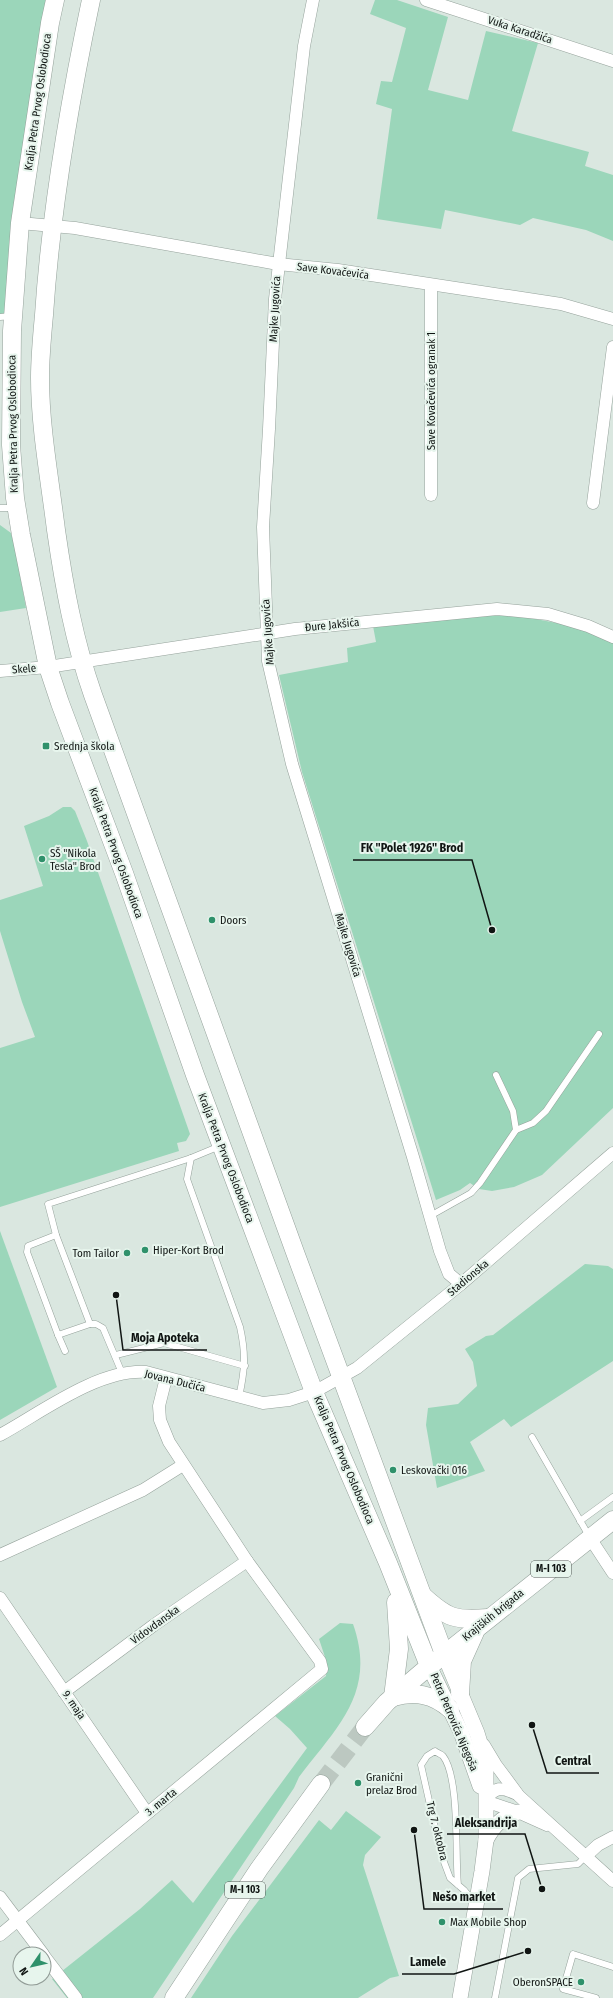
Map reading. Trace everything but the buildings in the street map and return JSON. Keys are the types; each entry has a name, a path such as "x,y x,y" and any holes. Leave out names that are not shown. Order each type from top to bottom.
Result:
{"main road":[{"name":"Kralja Petra Prvog Oslobodioca","path":"55,0 50,23 7,316 11,445 8,508 48,667 222,1145 314,1392 388,1563 429,1666"},
{"name":"Kralja Petra Prvog Oslobodioca","path":"91,0 82,44 52,225 46,276 40,379 46,455 63,584 95,702 444,1654"},
{"name":"Krajiških brigada","path":"429,1666 613,1520"},
{"path":"388,1563 394,1593 399,1636 397,1670 393,1697 403,1694 424,1694 440,1701 450,1709"},
{"path":"421,1594 438,1610 459,1620 488,1618"},
{"path":"460,1694 462,1661 473,1634 488,1618"},
{"name":"M-I 103","path":"365,1727 393,1697 429,1666"},
{"name":"M-I 103","path":"174,1998 259,1869 321,1784"}],"street":[{"name":"Majke Jugovića","path":"313,0 304,46 278,264 262,527 268,661 292,764 440,1251 450,1274 462,1284"},
{"name":"Vuka Karadžića","path":"426,0 446,3 613,60"},
{"name":"Save Kovačevića","path":"20,223 52,225 96,231 278,264 338,270 431,286 468,289 561,304 613,320"},
{"name":"Save Kovačevića ogranak 1","path":"431,286 431,496"},
{"path":"593,502 613,347"},
{"name":"Đure Jakšića","path":"48,667 267,634 419,616 497,609 548,614 588,626 613,637"},
{"name":"Skele","path":"0,671 48,667"},
{"name":"Stadionska","path":"314,1392 357,1368 462,1284 613,1153"},
{"name":"Jovana Dučića","path":"0,1435 76,1392 105,1378 133,1371 146,1372 264,1403 274,1404 314,1392"},
{"path":"166,1378 159,1406 160,1420 169,1442 247,1561"},
{"path":"0,1555 143,1490 183,1464"},
{"path":"590,1538 613,1573"},
{"name":"3. marta","path":"0,1935 267,1716 322,1669 320,1661 247,1561"},
{"name":"Vidovdanska","path":"64,1692 154,1625 247,1561"},
{"name":"9. maja","path":"0,1598 147,1813"},
{"name":"Petra Petrovića Njegoša","path":"444,1654 477,1733 484,1756 486,1773 484,1801"},
{"name":"Petra Petrovića Njegoša","path":"429,1666 474,1764 484,1801"},
{"name":"Petra Petrovića Njegoša","path":"477,1733 496,1765 519,1796 613,1882"},
{"name":"Petra Petrovića Njegoša","path":"484,1801 491,1792 496,1789 510,1791 519,1796"},
{"path":"460,1998 477,1906 486,1840 484,1801"},
{"name":"Petra Petrovića Njegoša","path":"484,1801 518,1812 555,1828"},
{"path":"486,1840 490,1831 502,1818 518,1812"},
{"path":"586,1856 598,1845 613,1838"},
{"path":"0,1897 36,1946"},
{"path":"52,1967 76,1998"}],"lane":[{"path":"430,1216 471,1193 480,1183 516,1130 533,1123 546,1111 599,1034"},
{"path":"496,1075 513,1111 516,1130"},
{"path":"90,1324 56,1235 48,1204 191,1158 222,1145"},
{"path":"191,1158 188,1179 240,1327 245,1348 245,1366 239,1397"},
{"path":"56,1235 28,1246 27,1252 65,1351"},
{"path":"58,1335 90,1324 96,1324 103,1328 116,1355 122,1373"},
{"path":"116,1355 164,1344 245,1366"},
{"path":"532,1437 590,1538"},
{"path":"580,1521 613,1497"},
{"name":"Trg 7. oktobra","path":"458,1885 456,1862 456,1807 452,1777 443,1756 435,1751 427,1756 422,1765 442,1854 450,1878 458,1885 464,1890 477,1906"},
{"path":"495,1998 518,1878 529,1870 578,1864 586,1856"},
{"path":"596,1998 563,1989 573,1954 613,1967"}],"green space":[{"path":"0,0 47,0 7,308 0,317"},
{"path":"375,0 397,0 448,17 428,90 468,100 486,31 538,43 512,131 589,152 585,166 613,175 613,241 586,230 533,218 520,225 445,210 441,229 377,219 392,109 376,104 381,81 392,82 406,28 370,14"},
{"path":"0,525 11,533 26,608 0,612"},
{"path":"510,614 577,627 613,643 613,1108 542,1175 514,1187 492,1191 479,1189 470,1183 460,1190 436,1200 302,772 279,675 348,662 347,648 376,642 373,626"},
{"path":"63,807 71,807 75,811 87,841 190,1134 186,1141 177,1143 179,1151 0,1207 0,1048 35,1037 22,1002 0,931 0,900 43,886 24,826 49,816"},
{"path":"0,1231 57,1387 0,1420"},
{"path":"585,1264 608,1266 613,1269 613,1361 511,1427 504,1419 470,1442 485,1471 437,1488 426,1425 428,1408 458,1404 477,1386 473,1362 465,1349 486,1336 493,1335"},
{"path":"340,1623 353,1624 359,1648 360,1669 357,1689 350,1707 340,1724 299,1777 294,1788 153,1998 67,1998 52,1979 140,1909 172,1880 193,1903 307,1748 290,1729 275,1716 326,1676 327,1663 319,1639"},
{"path":"346,1811 381,1837 365,1855 363,1865 399,1976 390,1978 358,1998 191,1998 232,1936 319,1820 331,1830"}],"tunnel":[{"path":"321,1784 365,1727"}],"place":[{"name":"Srednja škola","path":"46,746"},
{"name":"SŠ \"Nikola Tesla\" Brod","path":"42,859"},
{"name":"Doors","path":"212,920"},
{"name":"FK \"Polet 1926\" Brod","path":"492,930"},
{"name":"Hiper-Kort Brod","path":"145,1250"},
{"name":"Tom Tailor","path":"127,1253"},
{"name":"Moja Apoteka","path":"116,1295"},
{"name":"Leskovački 016","path":"393,1470"},
{"name":"Central","path":"532,1725"},
{"name":"Granični prelaz Brod","path":"358,1783"},
{"name":"Nešo market","path":"414,1830"},
{"name":"Aleksandrija","path":"542,1889"},
{"name":"Max Mobile Shop","path":"442,1922"},
{"name":"Lamele","path":"528,1951"},
{"name":"OberonSPACE","path":"581,1982"}]}
